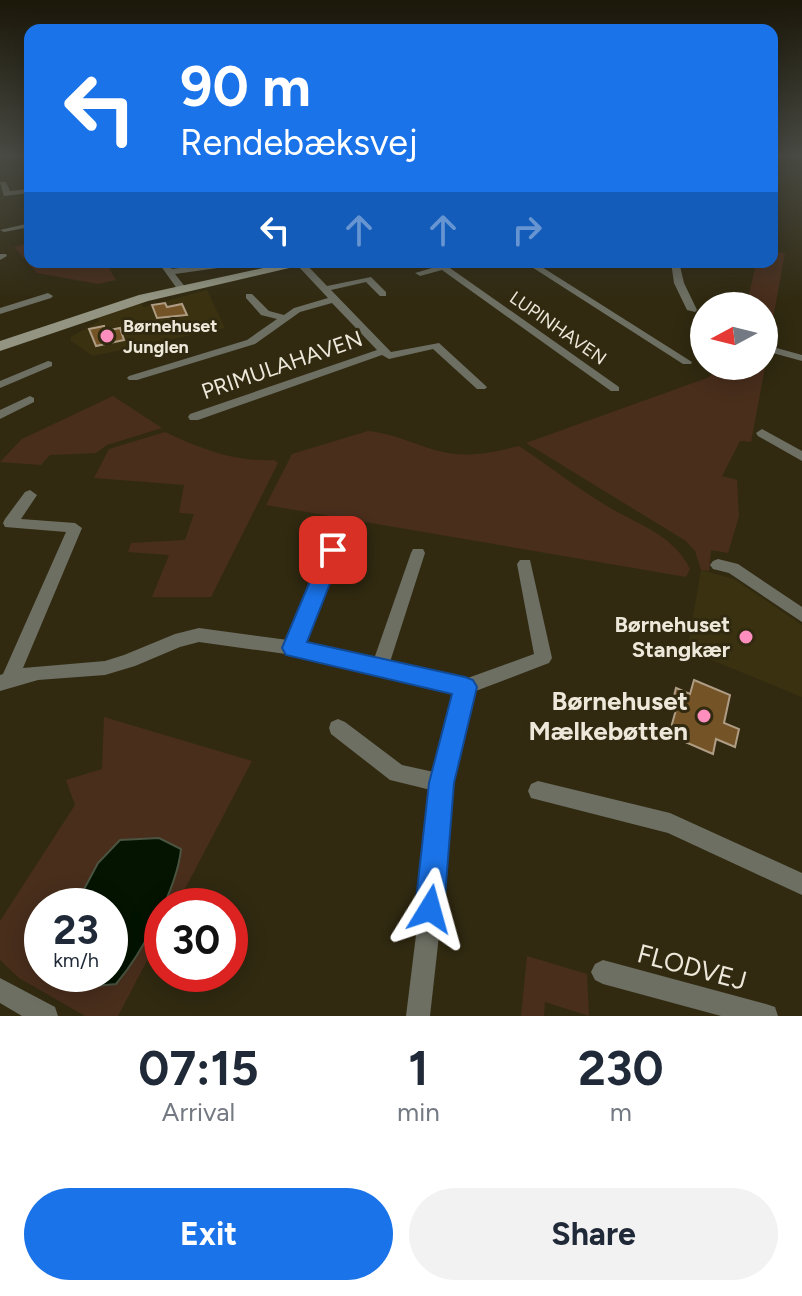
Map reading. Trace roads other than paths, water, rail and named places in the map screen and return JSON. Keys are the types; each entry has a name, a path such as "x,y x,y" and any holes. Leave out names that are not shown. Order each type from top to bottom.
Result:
{"street":[{"path":"4,230 24,226"},
{"path":"166,268 181,288"},
{"path":"169,272 197,268"},
{"path":"0,346 78,318 181,288 280,268"},
{"name":"PRIMULAHAVEN","path":"309,268 324,289 383,351 396,355 435,345 481,387"},
{"path":"420,273 439,268"},
{"name":"LUPINHAVEN","path":"444,268 615,389"},
{"name":"LUPINHAVEN","path":"538,268 687,362"},
{"path":"676,268 679,283 690,306"},
{"path":"324,289 368,279 383,294"},
{"path":"0,311 48,296"},
{"name":"PRIMULAHAVEN","path":"249,296 265,313 285,318"},
{"name":"PRIMULAHAVEN","path":"133,378 251,342 307,306 334,299"},
{"name":"PRIMULAHAVEN","path":"194,417 383,351"},
{"path":"778,351 802,358"},
{"path":"0,385 48,364"},
{"path":"0,415 30,400"},
{"path":"762,433 802,457"},
{"path":"5,681 75,528 10,523 30,495"},
{"path":"293,648 333,550"},
{"path":"380,665 418,553"},
{"path":"5,681 104,668 183,638 199,635 293,648 380,665 465,687 543,658 525,564"},
{"path":"718,565 733,568 802,615"},
{"path":"418,1016 438,846 441,783 465,687"},
{"path":"338,728 397,773 441,783"},
{"path":"538,791 670,823 802,884"},
{"name":"FLODVEJ","path":"603,972 766,1016"},
{"path":"0,990 46,1016"}],"place":[{"name":"Børnehuset Junglen","path":"107,336"},
{"name":"Børnehuset Stangkær","path":"746,637"},
{"name":"Børnehuset Mælkebøtten","path":"704,716"}]}
